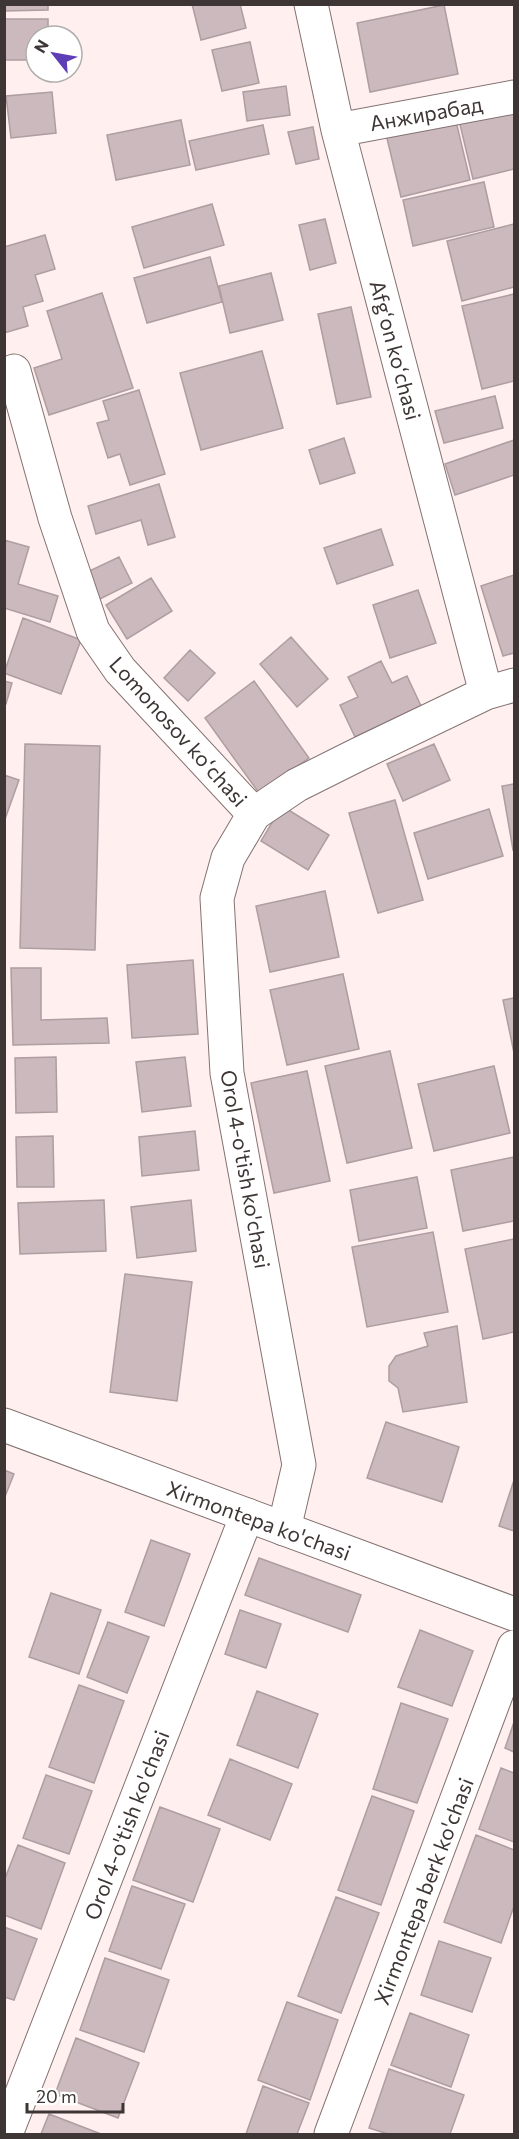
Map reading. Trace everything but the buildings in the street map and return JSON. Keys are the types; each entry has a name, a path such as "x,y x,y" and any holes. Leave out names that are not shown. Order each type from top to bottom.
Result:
{"street":[{"name":"Afgʻon koʻchasi","path":"311,4 338,130 500,689"},
{"name":"Анжирабад","path":"338,130 514,97"},
{"name":"Lomonosov koʻchasi","path":"9,384 93,631 120,670 254,814 297,785 429,719 500,689"},
{"name":"Orol 4-o'tish ko'chasi","path":"254,814 228,858 217,898 227,1073 299,1465 284,1529"},
{"name":"Xirmontepa ko'chasi","path":"4,1425 514,1614"},
{"name":"Orol 4-o'tish ko'chasi","path":"6,2134 247,1515"},
{"name":"Xirmontepa berk ko'chasi","path":"331,2134 514,1647"}]}
